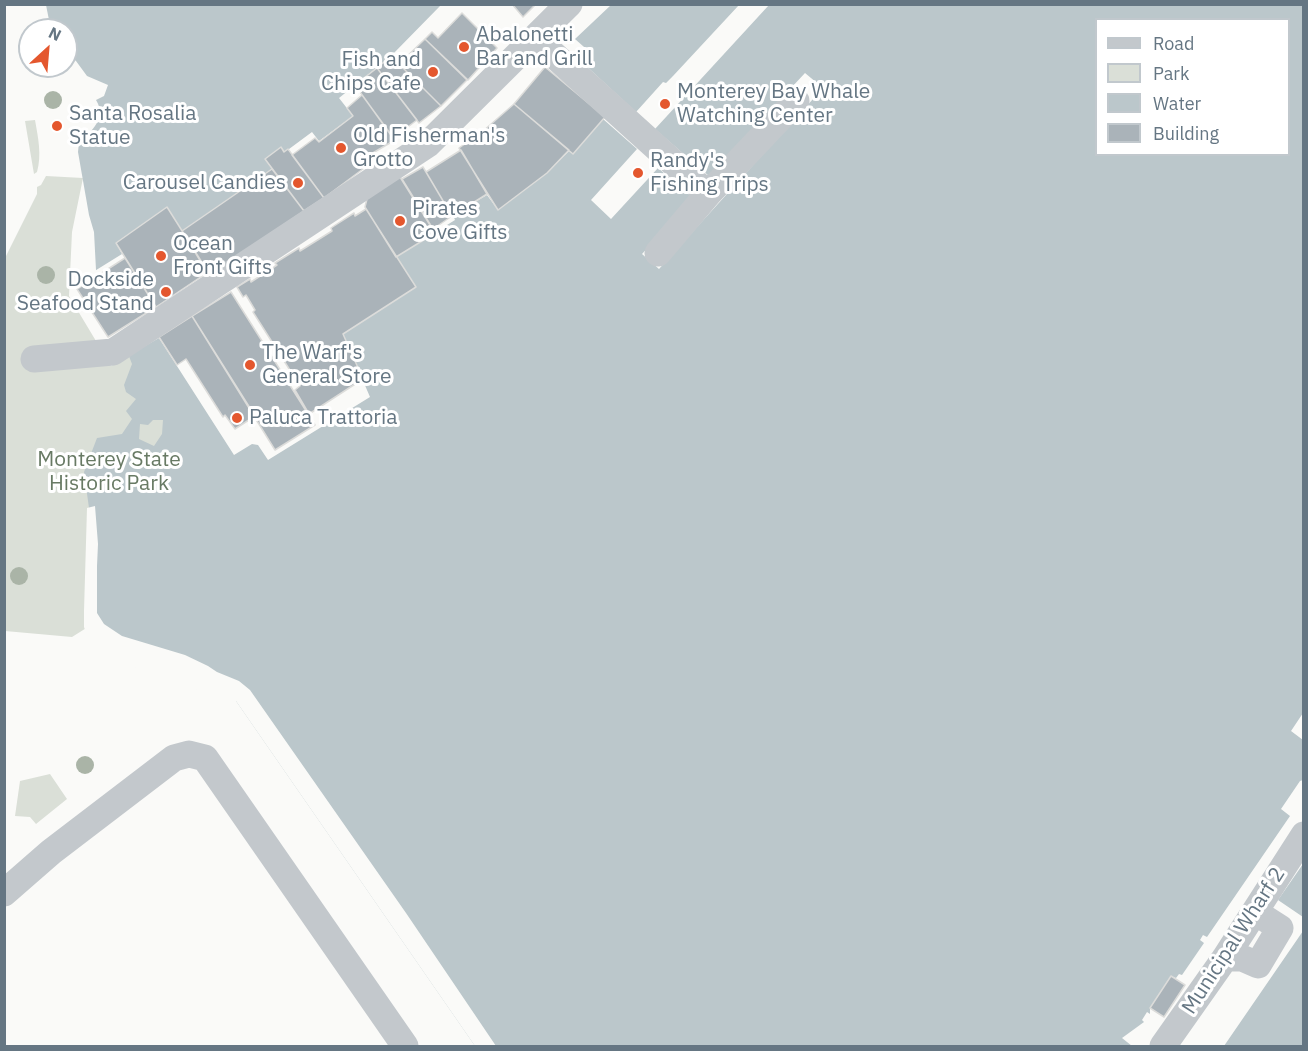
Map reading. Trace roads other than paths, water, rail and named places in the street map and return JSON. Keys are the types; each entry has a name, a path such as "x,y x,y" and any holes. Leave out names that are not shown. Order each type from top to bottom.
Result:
{"street":[{"path":"34,359 113,352 428,144 569,4"},
{"path":"535,38 708,194"},
{"path":"658,253 708,194 796,101"},
{"path":"4,893 51,852 174,758 189,754 205,758 405,1047"},
{"name":"Municipal Wharf 2","path":"1163,1047 1225,958 1304,835"}],"water":[{"path":"46,5 1303,5 1303,1046 475,1046 236,701 90,636 89,508 84,472 97,438 122,434 132,419 126,411 136,399 126,392 124,385 132,364 96,270 94,232 78,152 79,142 89,134 99,118 99,106 96,100 104,96 108,85 87,76 78,64 78,18 49,18","holes":["153,420 163,420 162,434 154,446 139,439 140,424 148,425"]}],"place":[{"name":"Abalonetti Bar and Grill","path":"464,47"},
{"name":"Fish and Chips Cafe","path":"433,72"},
{"name":"Monterey Bay Whale Watching Center","path":"665,104"},
{"name":"Santa Rosalia Statue","path":"57,126"},
{"name":"Old Fisherman's Grotto","path":"341,148"},
{"name":"Randy's Fishing Trips","path":"638,173"},
{"name":"Carousel Candies","path":"298,183"},
{"name":"Pirates Cove Gifts","path":"400,221"},
{"name":"Ocean Front Gifts","path":"161,256"},
{"name":"Dockside Seafood Stand","path":"166,292"},
{"name":"The Warf's General Store","path":"250,365"},
{"name":"Paluca Trattoria","path":"237,418"}],"park label":[{"name":"Monterey State Historic Park","path":"109,472"}]}
